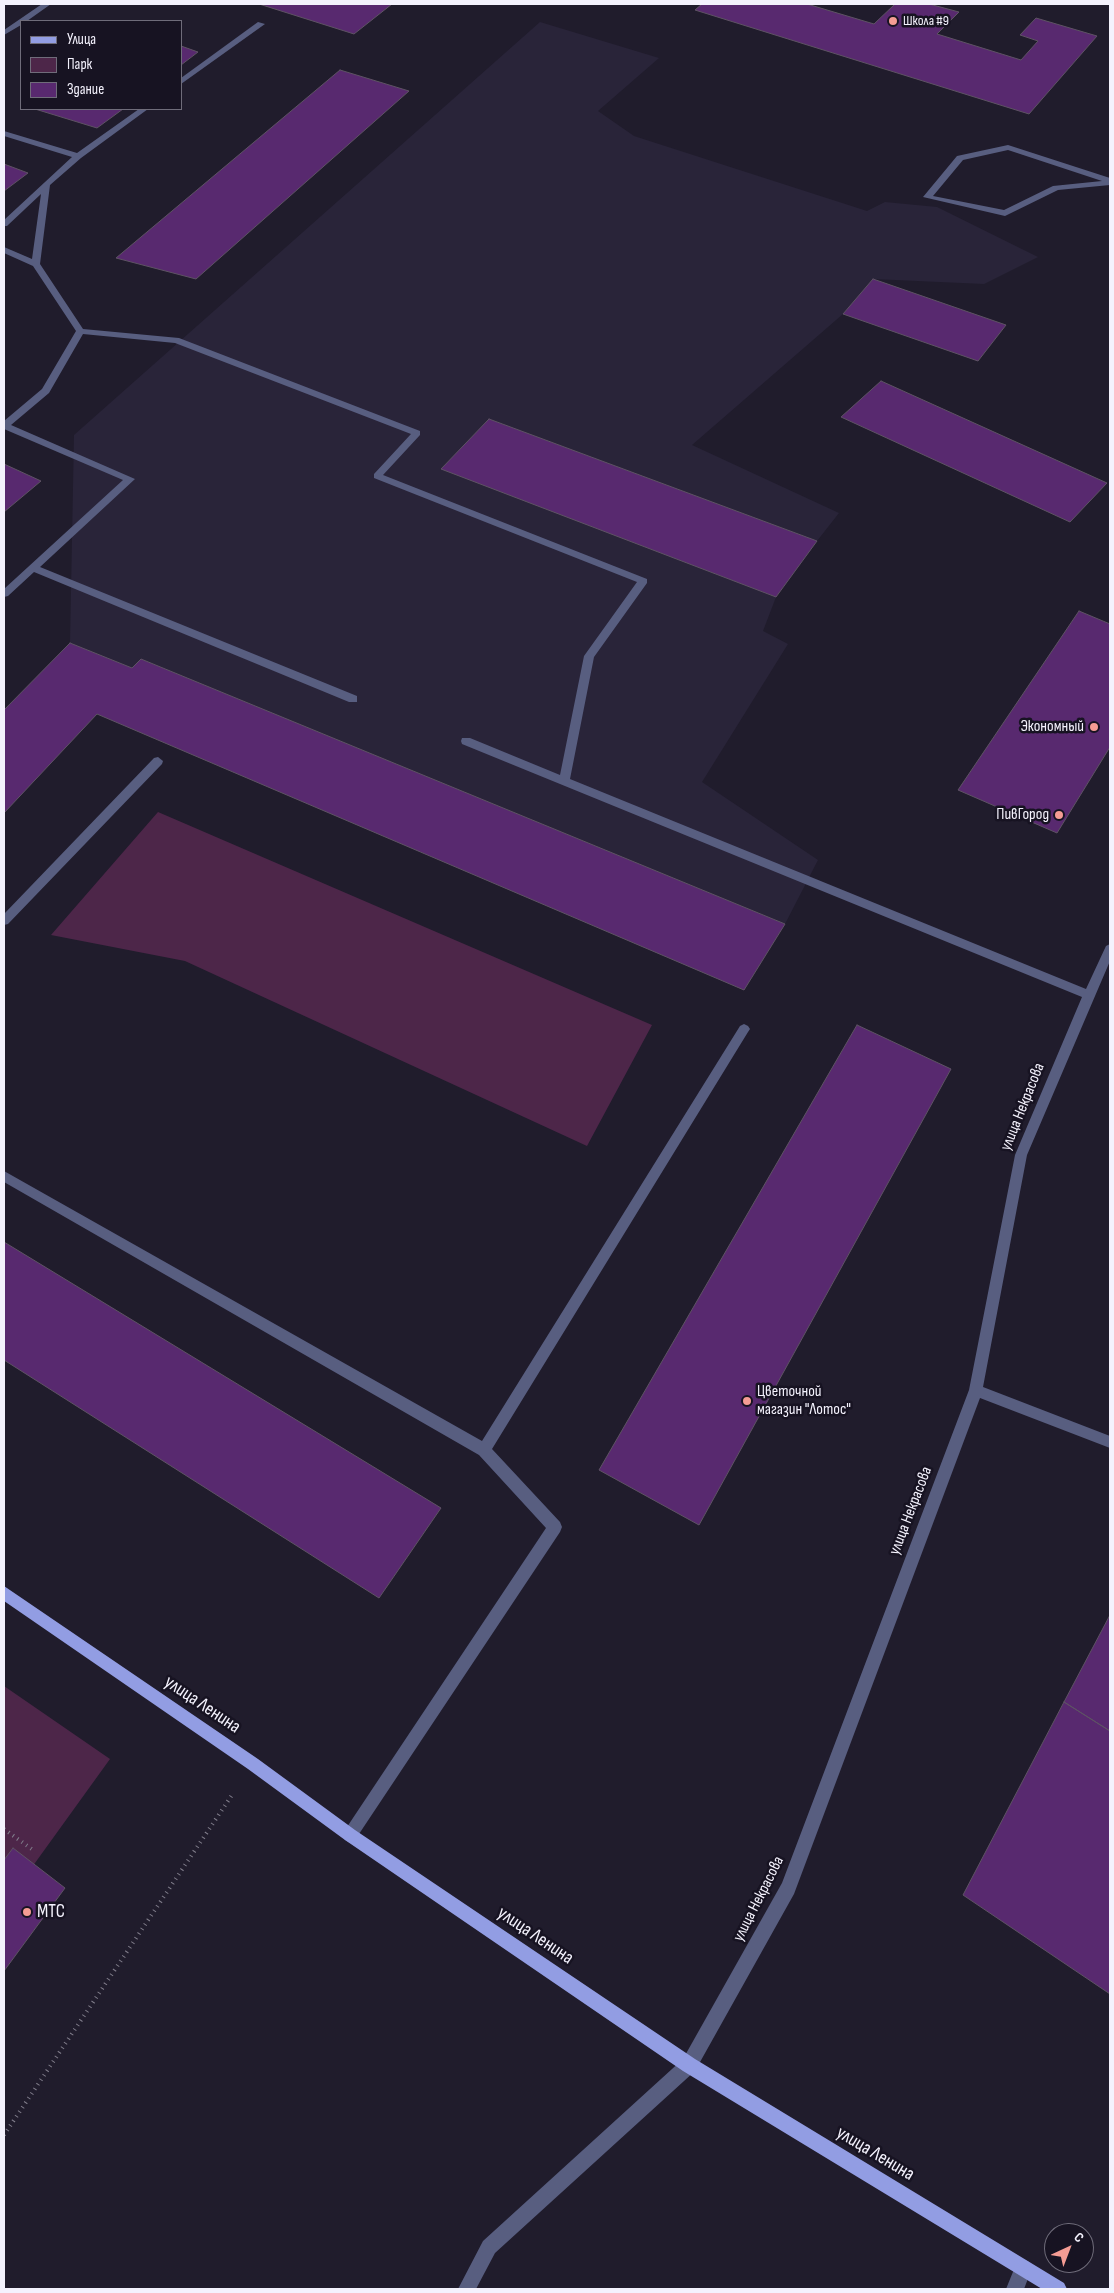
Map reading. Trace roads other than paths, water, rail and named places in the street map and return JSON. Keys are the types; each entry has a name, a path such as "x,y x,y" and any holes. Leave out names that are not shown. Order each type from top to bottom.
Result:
{"main road":[{"name":"улица Ленина","path":"4,1594 253,1764 350,1835 689,2065 1058,2289"}],"street":[{"path":"23,20 47,4"},
{"path":"4,33 20,22"},
{"path":"182,81 261,24"},
{"path":"4,224 78,156 143,110"},
{"path":"4,133 78,156"},
{"path":"1008,147 1110,182 1056,188 1004,213 927,196 960,158 1008,147"},
{"path":"36,264 46,184"},
{"path":"4,250 36,264 80,331"},
{"path":"4,594 130,478 4,426 46,392 80,331"},
{"path":"80,331 176,340 417,433 377,476 644,581 589,656 564,781"},
{"path":"33,568 353,699"},
{"path":"466,741 1088,995"},
{"path":"4,921 158,761"},
{"name":"улица Некрасова","path":"468,2289 489,2247 689,2065 788,1888 976,1390 1021,1155 1088,995 1110,949"},
{"path":"484,1450 744,1029"},
{"path":"4,1176 484,1450 555,1527 350,1835"},
{"path":"976,1390 1110,1442"},
{"path":"1015,2289 1023,2268"}],"place":[{"name":"Школа #9","path":"893,21"},
{"name":"Экономный","path":"1094,727"},
{"name":"ПивГород","path":"1059,815"},
{"name":"Цветочной магазин \"Лотос\"","path":"747,1401"},
{"name":"МТС","path":"27,1912"}]}
